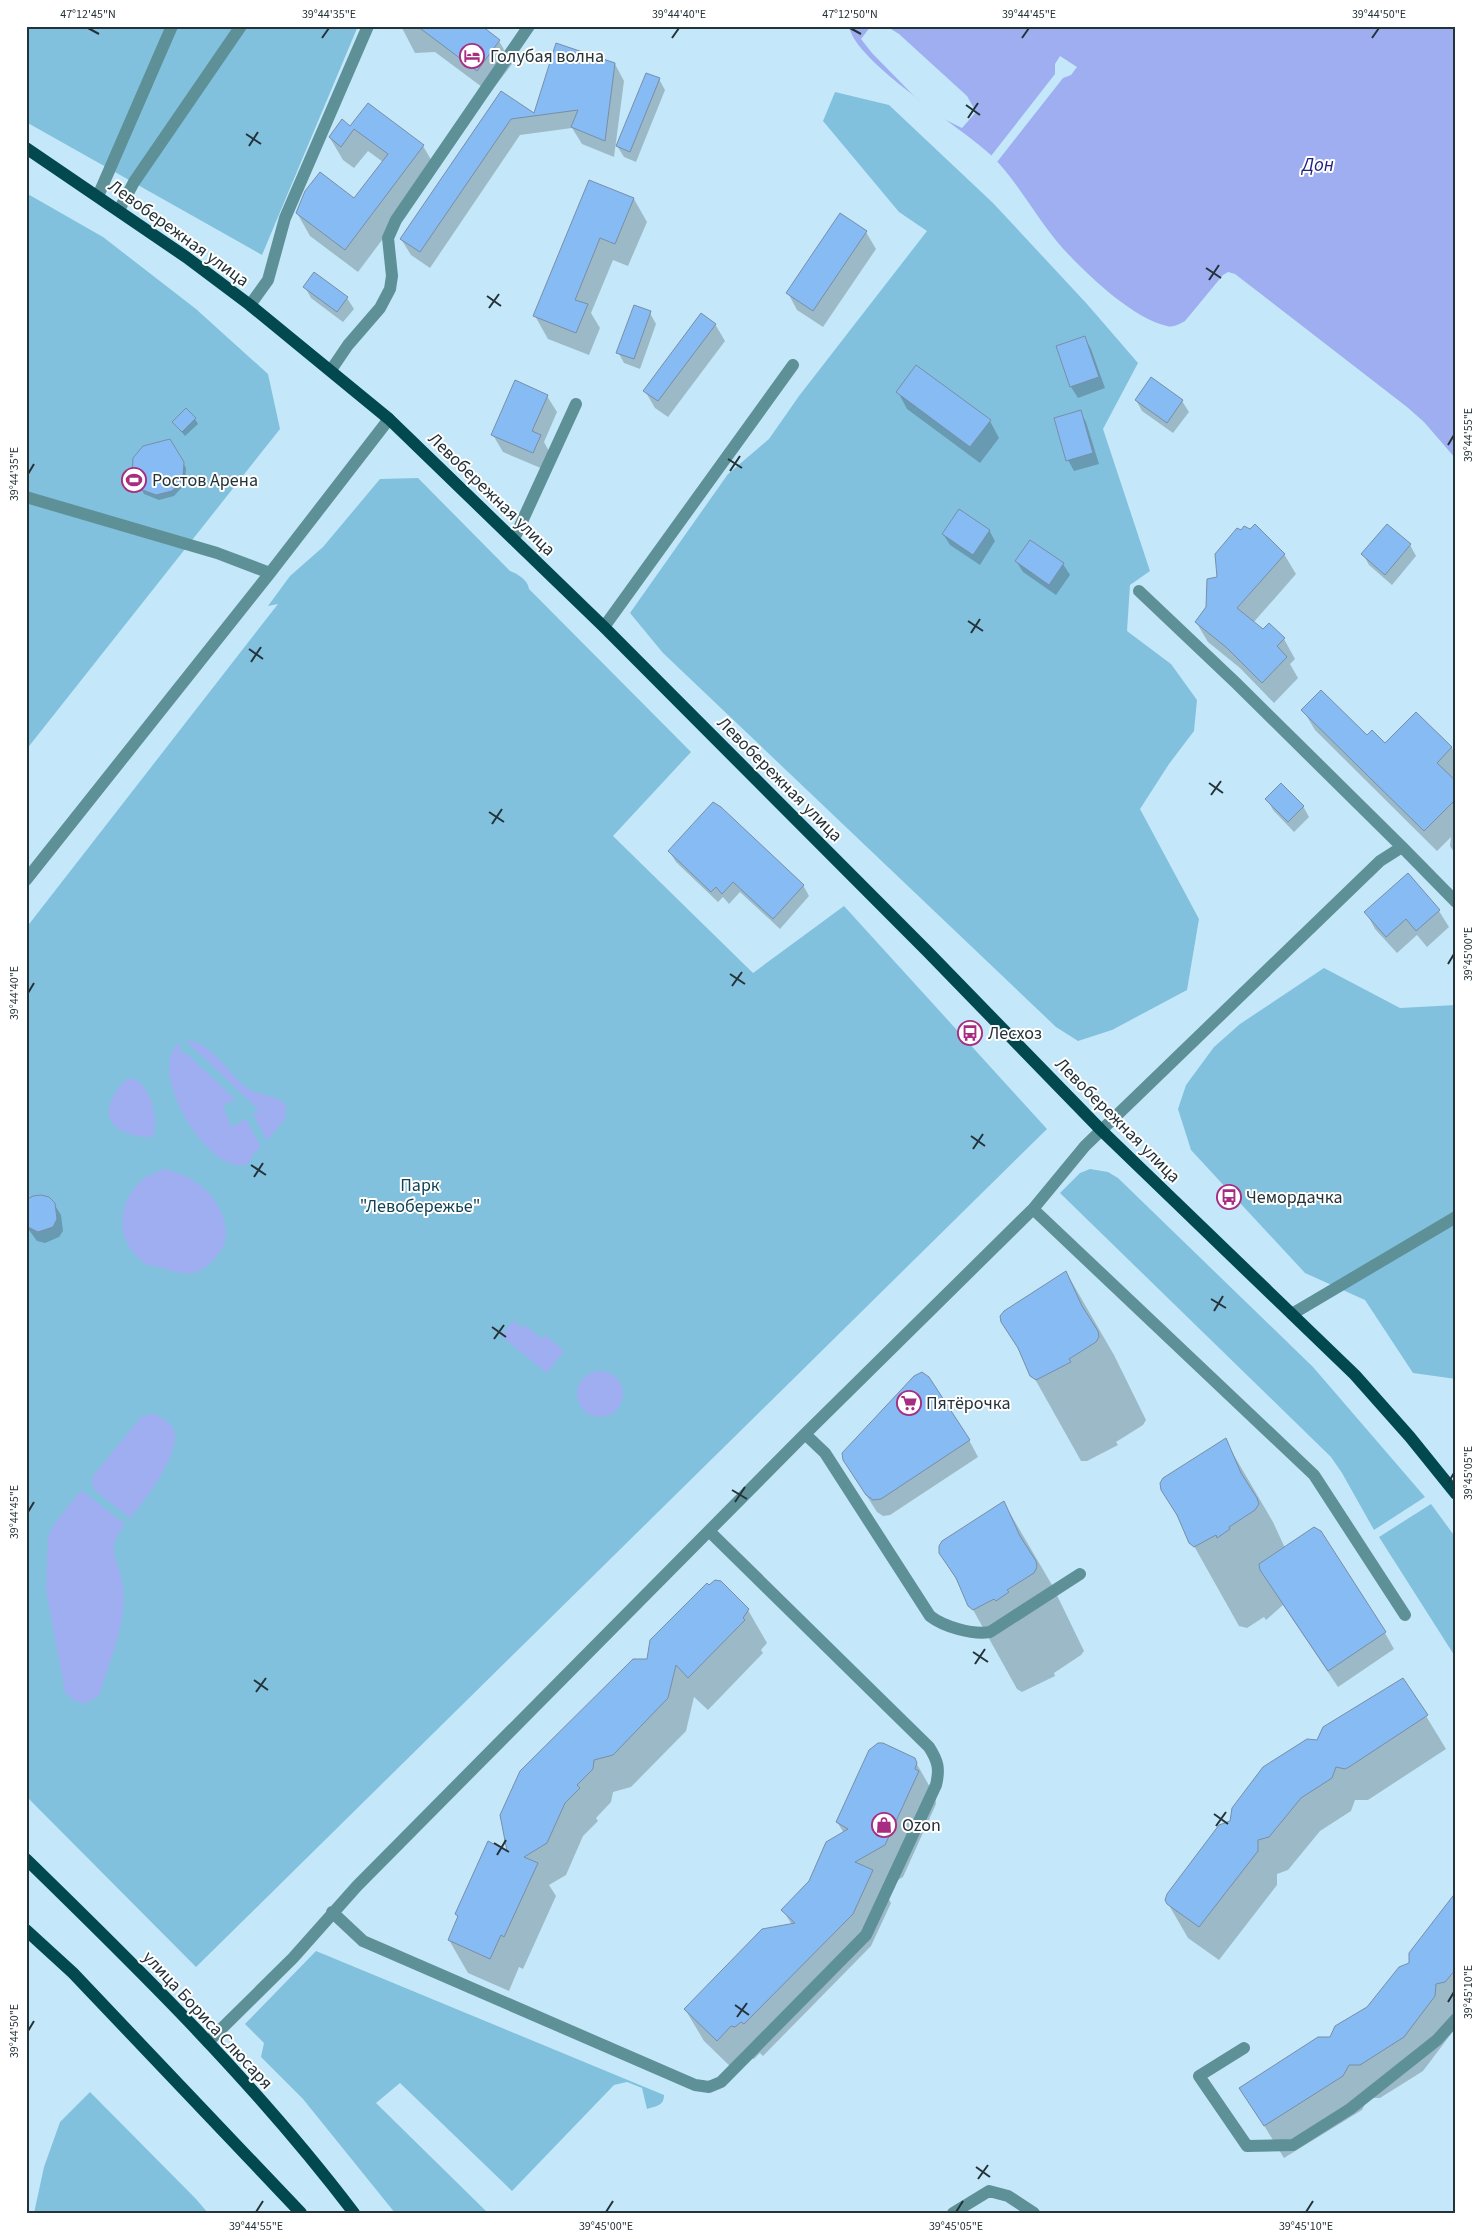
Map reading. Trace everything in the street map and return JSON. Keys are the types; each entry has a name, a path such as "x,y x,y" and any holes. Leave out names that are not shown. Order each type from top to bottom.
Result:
{"main road":[{"name":"Левобережная улица","path":"26,148 118,210 250,306 389,419 604,627 1102,1130 1355,1375 1456,1494"},
{"name":"улица Бориса Слюсаря","path":"26,1859 104,1935 208,2042 333,2184 354,2213"},
{"path":"26,1930 73,1973 301,2213"}],"street":[{"path":"98,196 172,26"},
{"path":"118,210 134,182 241,26"},
{"path":"250,306 268,280 285,218 368,26"},
{"path":"330,370 348,345 380,308 390,289 392,276 388,238 396,220 529,26"},
{"path":"604,627 793,365"},
{"path":"514,539 576,404"},
{"path":"26,880 270,573 389,419"},
{"path":"26,497 217,553 270,573"},
{"path":"1139,591 1236,682 1456,902"},
{"path":"208,2042 293,1958 332,1912 805,1434 1033,1208 1085,1146 1380,861 1402,847"},
{"path":"1033,1208 1314,1474 1405,1616"},
{"path":"1292,1314 1456,1217"},
{"path":"805,1434 825,1453 930,1616 936,1621 980,1634 990,1632 1080,1574"},
{"path":"332,1912 363,1941 695,2085 709,2087 721,2082 728,2075 866,1935 936,1785 940,1771 937,1759 929,1747 710,1532"},
{"path":"1244,2048 1199,2076 1247,2146 1293,2145 1350,2109 1436,2040 1456,2019"},
{"path":"953,2213 989,2192 1008,2196 1034,2213"}],"green space":[{"path":"26,26 358,26 262,255 26,122"},
{"path":"835,92 889,105 993,203 1087,304 1138,363 1103,429 1150,571 1130,585 1127,631 1171,664 1197,700 1194,731 1169,764 1140,809 1199,919 1187,990 1112,1030 1078,1041 1056,1027 663,653 630,613 728,474 769,439 799,396 927,231 899,212 823,121"},
{"name":"Ростов Арена","path":"26,193 103,237 196,309 268,374 280,429 26,750"},
{"name":"Парк \"Левобережье\"","path":"418,478 510,571 525,580 529,589 691,752 613,836 753,973 844,906 1047,1129 196,1967 26,1796 26,928 278,604 268,606 290,576 323,547 380,479"},
{"path":"1324,968 1400,1008 1456,1005 1456,1379 1413,1373 1365,1300 1305,1273 1191,1150 1178,1109 1186,1085 1214,1047 1240,1024"},
{"path":"1090,1169 1108,1172 1118,1178 1313,1367 1425,1497 1374,1530 1331,1457 1060,1193 1080,1173"},
{"path":"1431,1504 1456,1538 1456,1658 1379,1537"},
{"path":"316,1951 664,2095 664,2099 659,2105 647,2109 642,2088 627,2082 614,2085 512,2191 400,2083 376,2103 488,2213 395,2213 303,2099 261,2057 264,2043 245,2024"},
{"path":"90,2092 208,2213 34,2213 44,2167 60,2122"}],"water":[{"name":"Дон","path":"849,26 1456,26 1456,459 1424,422 1407,407 1235,274 1228,272 1223,275 1185,321 1174,326 1155,322 1128,307 1090,276 1060,245 993,157 889,76 855,41"},
{"path":"186,1041 193,1041 209,1050 244,1086 254,1092 276,1098 286,1105 285,1119 267,1141 253,1114 259,1110"},
{"path":"179,1043 182,1055 185,1052 235,1099 223,1106 231,1127 246,1119 261,1147 254,1153 248,1164 233,1164 217,1155 201,1140 187,1120 176,1098 170,1076 170,1057"},
{"path":"130,1078 143,1086 152,1102 155,1121 153,1137 143,1137 124,1132 112,1122 109,1114 109,1105 121,1085"},
{"path":"164,1169 193,1180 202,1186 215,1201 224,1220 226,1237 224,1245 213,1260 201,1270 180,1273 152,1266 135,1254 127,1244 122,1220 124,1208 129,1197 136,1186 146,1177"},
{"path":"513,1321 522,1328 525,1325 542,1339 545,1335 564,1351 547,1373 501,1336"},
{"path":"600,1371 613,1375 619,1381 623,1394 619,1407 613,1413 600,1417 587,1413 581,1407 577,1394 581,1381 587,1375"},
{"path":"154,1414 173,1427 175,1443 159,1478 130,1518 93,1489 92,1477 142,1416"},
{"path":"81,1490 125,1524 118,1533 114,1548 123,1588 124,1602 120,1629 99,1696 84,1704 73,1700 65,1692 46,1590 48,1537 54,1524"}],"pier":[{"path":"871,26 886,26 899,34 967,96 976,112 962,128 942,118 915,97 872,53 861,39"},
{"path":"1060,56 1077,67 1071,75 1063,78 997,162 991,156 1055,74 1055,64"}],"building":[{"name":"Голубая волна","path":"417,26 482,26 500,40 477,71"},
{"path":"556,43 615,63 605,141 571,127 578,110 511,119 420,252 400,239 501,91 534,113"},
{"path":"646,73 660,78 630,152 616,146"},
{"path":"368,103 424,145 345,250 296,213 305,191 320,172 354,198 388,154 354,129 341,147 329,137 342,119 350,126"},
{"path":"589,180 634,198 615,244 600,238 575,300 588,304 576,333 533,316"},
{"path":"840,213 867,231 813,311 786,293"},
{"path":"314,272 348,297 337,312 303,287"},
{"path":"634,305 651,311 634,359 616,353"},
{"path":"701,313 716,324 658,401 643,391"},
{"path":"1085,336 1099,377 1070,387 1056,346"},
{"path":"916,365 991,420 970,447 896,392"},
{"path":"1151,377 1183,400 1167,423 1135,400"},
{"path":"515,380 548,395 532,431 541,435 533,453 491,435"},
{"path":"186,408 196,418 182,432 172,422"},
{"path":"1081,410 1093,453 1066,461 1054,418"},
{"path":"170,439 184,462 183,479 172,491 156,495 140,489 132,475 133,458 143,446"},
{"path":"959,509 990,530 973,555 942,534"},
{"path":"1255,524 1285,554 1237,608 1263,629 1269,623 1285,638 1277,646 1287,657 1262,683 1227,648 1195,622 1206,607 1207,579 1217,577 1215,554 1237,528 1241,530 1244,526 1250,529"},
{"path":"1387,524 1411,544 1385,575 1361,554"},
{"path":"1030,540 1064,563 1049,585 1015,561"},
{"path":"1321,690 1367,735 1372,730 1385,743 1416,712 1452,747 1437,763 1456,781 1456,799 1424,831 1301,710"},
{"path":"1281,783 1304,806 1288,822 1265,799"},
{"path":"713,802 721,807 804,885 773,919 733,882 722,894 716,887 711,892 668,851"},
{"path":"1408,873 1440,910 1416,931 1406,919 1386,937 1364,912"},
{"path":"33,1196 49,1197 55,1203 57,1219 53,1227 38,1232 26,1226 26,1200"},
{"path":"1066,1271 1082,1306 1098,1331 1099,1337 1096,1342 1069,1359 1071,1362 1036,1380 1030,1376 1018,1348 1001,1322 1000,1316 1004,1311"},
{"path":"922,1372 929,1377 970,1440 881,1499 873,1500 866,1495 843,1460 842,1453 914,1376"},
{"path":"1226,1438 1241,1473 1259,1504 1255,1510 1229,1527 1230,1529 1217,1538 1216,1535 1194,1547 1189,1543 1177,1515 1161,1490 1160,1483 1163,1478"},
{"path":"1004,1501 1020,1536 1036,1561 1037,1567 1034,1573 1007,1590 1009,1592 996,1601 994,1599 973,1610 968,1606 956,1578 939,1553 939,1546 942,1541"},
{"path":"1314,1527 1321,1531 1386,1632 1328,1671 1260,1570 1259,1564"},
{"path":"715,1580 721,1581 749,1609 743,1618 745,1620 688,1678 676,1665 668,1698 613,1755 594,1760 593,1769 577,1785 580,1788 565,1803 547,1843 524,1857 538,1863 504,1937 501,1935 490,1959 448,1940 458,1916 455,1914 488,1841 507,1851 500,1815 520,1771 633,1659 647,1659 650,1640 707,1583 709,1585"},
{"path":"1403,1678 1428,1715 1349,1767 1345,1769 1336,1767 1332,1778 1301,1798 1269,1837 1258,1840 1258,1851 1199,1927 1167,1904 1165,1900 1167,1894 1219,1825 1230,1821 1232,1808 1263,1767 1307,1739 1317,1740 1323,1727"},
{"path":"878,1743 883,1743 915,1758 917,1763 915,1769 919,1771 885,1845 855,1862 873,1870 853,1914 744,2024 741,2022 735,2027 731,2026 717,2041 684,2009 762,1929 795,1923 781,1910 809,1881 826,1842 848,1829 836,1822 869,1750"},
{"path":"1456,1892 1456,1969 1445,1982 1436,1984 1435,1996 1404,2037 1360,2065 1349,2065 1343,2076 1264,2126 1239,2088 1318,2037 1330,2037 1335,2026 1367,2007 1399,1967 1409,1963 1409,1953"}],"place":[{"name":"Голубая волна","path":"472,56"},
{"name":"Ростов Арена","path":"134,480"},
{"name":"Лесхоз","path":"970,1033"},
{"name":"Чемордачка","path":"1229,1197"},
{"name":"Пятёрочка","path":"909,1403"},
{"name":"Ozon","path":"884,1825"}]}
